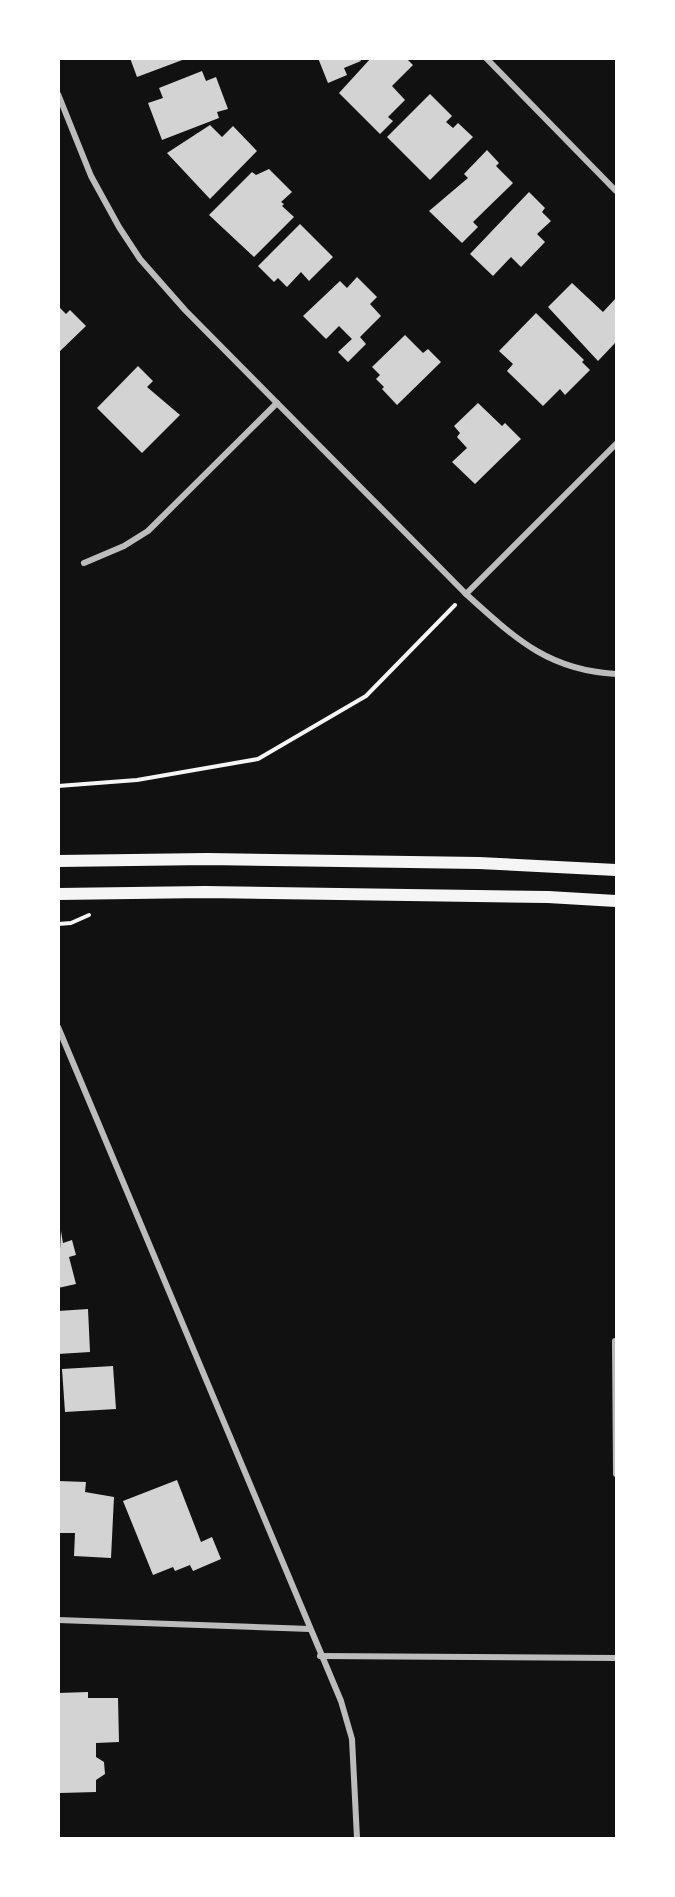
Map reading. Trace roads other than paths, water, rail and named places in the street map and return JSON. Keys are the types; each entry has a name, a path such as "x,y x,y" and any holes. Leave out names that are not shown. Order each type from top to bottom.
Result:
{"main road":[{"path":"58,861 207,859 456,863 616,870"},
{"path":"58,894 194,892 548,897 616,901"}],"street":[{"path":"486,58 616,191"},
{"path":"58,94 90,176 119,227 140,259 185,310 466,594 514,638 548,659 573,669 616,674"},
{"path":"84,562 124,546 148,531 277,403"},
{"path":"466,594 616,444"},
{"path":"58,1027 320,1656 341,1701 352,1739 357,1839"},
{"path":"615,1341 616,1474"},
{"path":"58,1620 310,1629"},
{"path":"320,1656 616,1658"}]}
